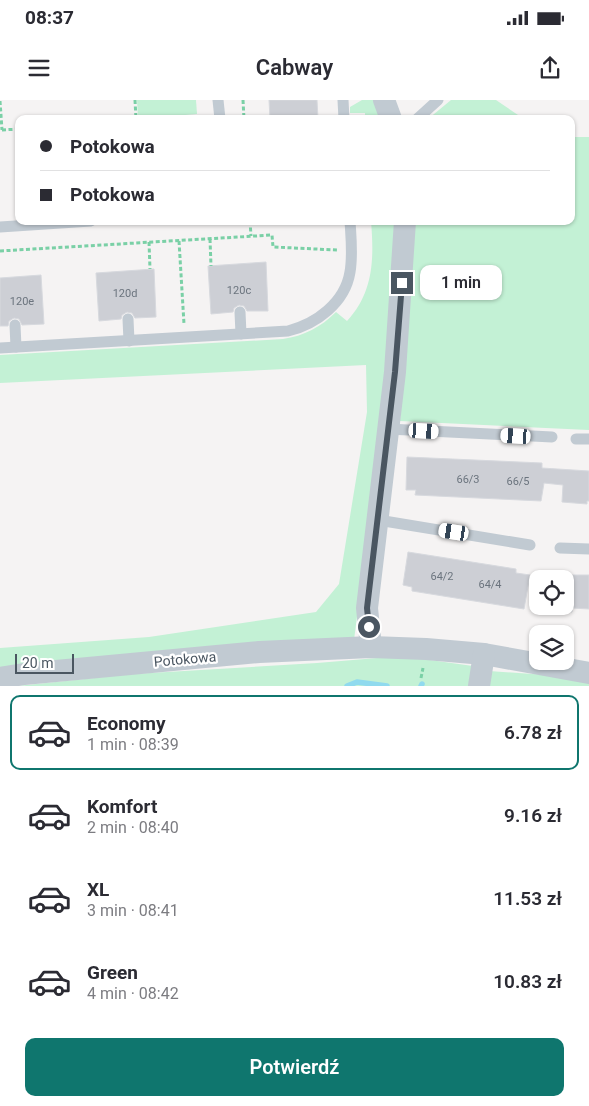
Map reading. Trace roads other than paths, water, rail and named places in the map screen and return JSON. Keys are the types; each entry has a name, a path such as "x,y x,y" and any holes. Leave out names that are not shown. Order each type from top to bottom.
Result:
{"street":[{"path":"384,100 390,115"},
{"path":"371,646 367,608 388,429 402,283 405,225"},
{"name":"Potokowa","path":"0,678 24,674 259,652 371,646 426,648 484,654 589,673"},
{"path":"479,686 484,654"}],"lane":[{"path":"218,100 220,115"},
{"path":"343,100 344,115"},
{"path":"421,115 438,100"},
{"path":"0,227 30,225"},
{"path":"0,348 288,331 302,328 322,316 331,307 341,293 350,274 352,254 350,225"},
{"path":"240,312 241,334"},
{"path":"128,318 129,340"},
{"path":"16,325 16,347"},
{"path":"388,429 552,437"},
{"path":"576,439 589,439"},
{"path":"378,520 530,544"},
{"path":"560,548 589,549"}],"waterway":[{"path":"347,686 357,682 387,686"}]}
